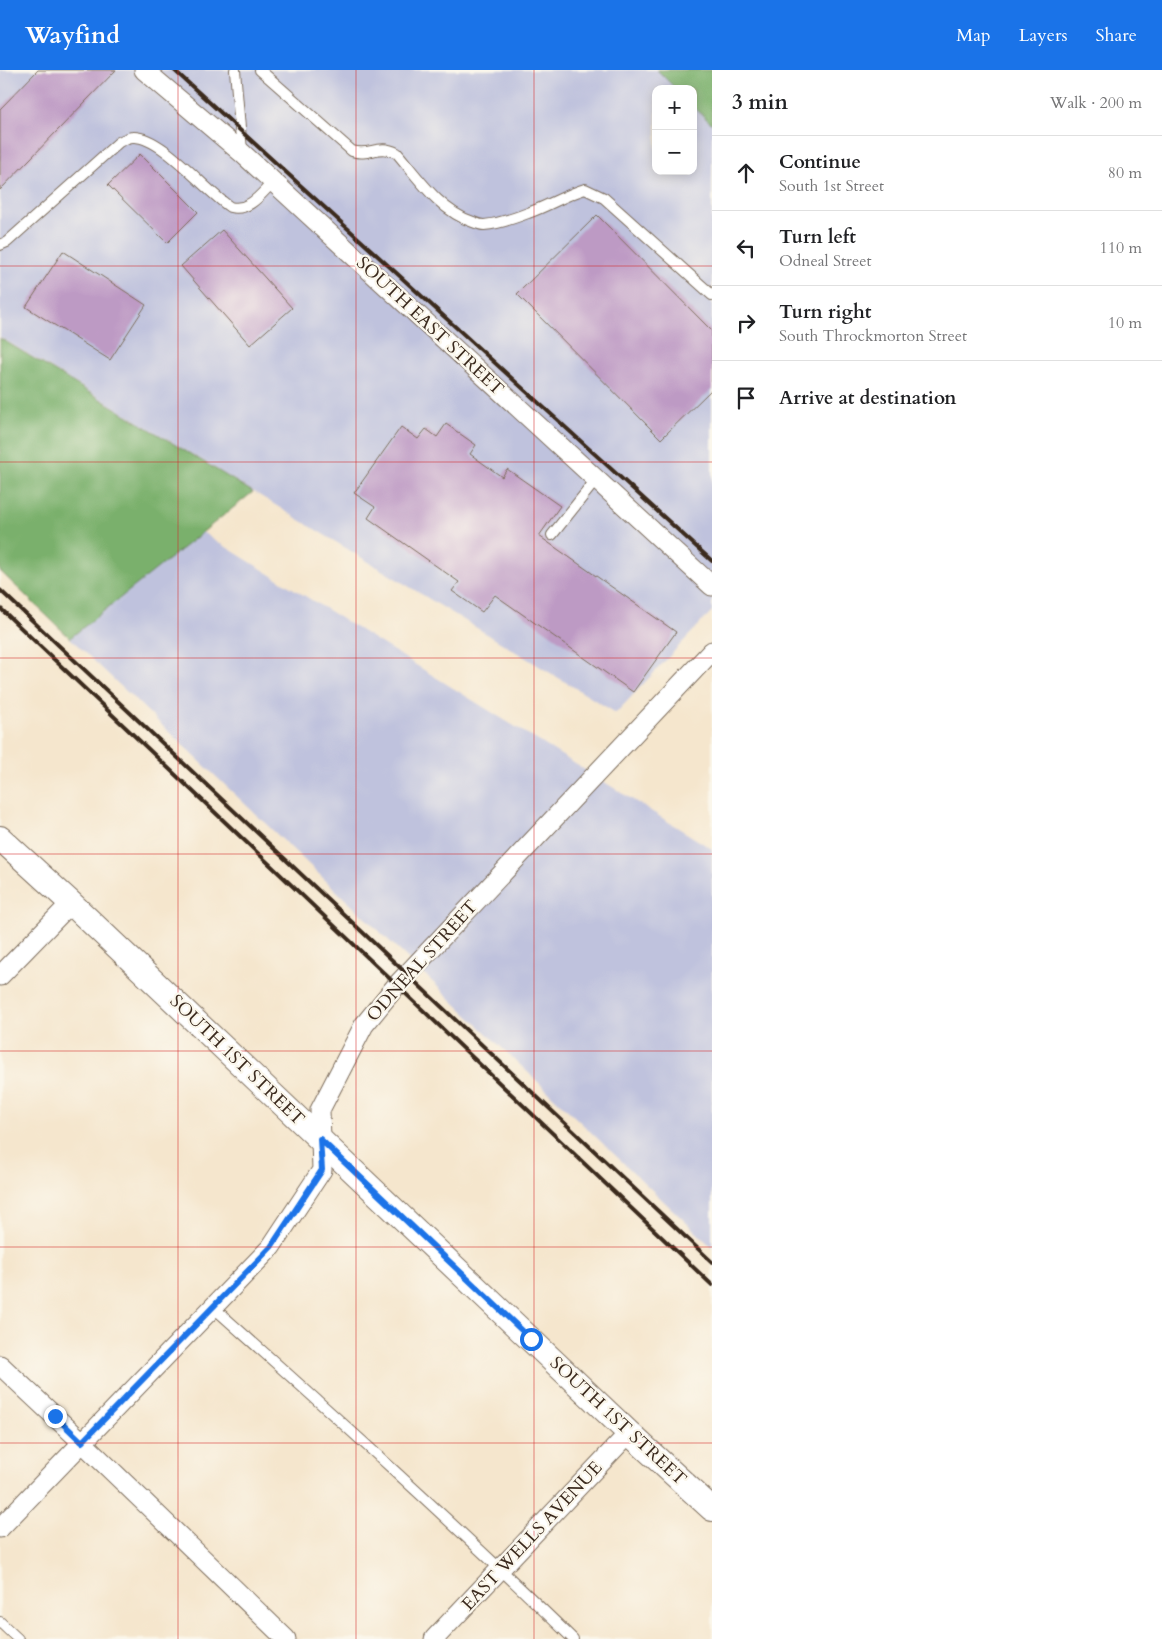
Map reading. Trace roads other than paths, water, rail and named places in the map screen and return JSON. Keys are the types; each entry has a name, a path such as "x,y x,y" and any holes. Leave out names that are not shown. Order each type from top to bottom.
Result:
{"street":[{"name":"SOUTH EAST STREET","path":"144,70 242,153 712,586"},
{"name":"ODNEAL STREET","path":"0,1528 271,1247 322,1170 320,1110 364,1025 396,986 712,651"},
{"name":"SOUTH 1ST STREET","path":"0,838 71,902 629,1433 712,1509"},
{"path":"0,976 71,902"},
{"path":"0,1365 286,1639"},
{"name":"EAST WELLS AVENUE","path":"434,1639 629,1433"}],"lane":[{"path":"235,70 242,153"},
{"path":"260,70 352,151 360,154 380,148 389,149 397,153 438,200 452,212 466,220 482,225 498,222 529,213 569,194 585,189 604,198 712,295"},
{"path":"0,245 7,242 118,142 133,136 161,147 230,207 236,209 244,208 254,202 273,182"},
{"path":"552,535 596,480"},
{"path":"213,1307 411,1485 501,1568 573,1639"},
{"path":"0,1622 18,1639"}],"railway":[{"path":"174,70 712,561"},
{"path":"0,590 712,1262"},
{"path":"0,608 712,1285"}]}
